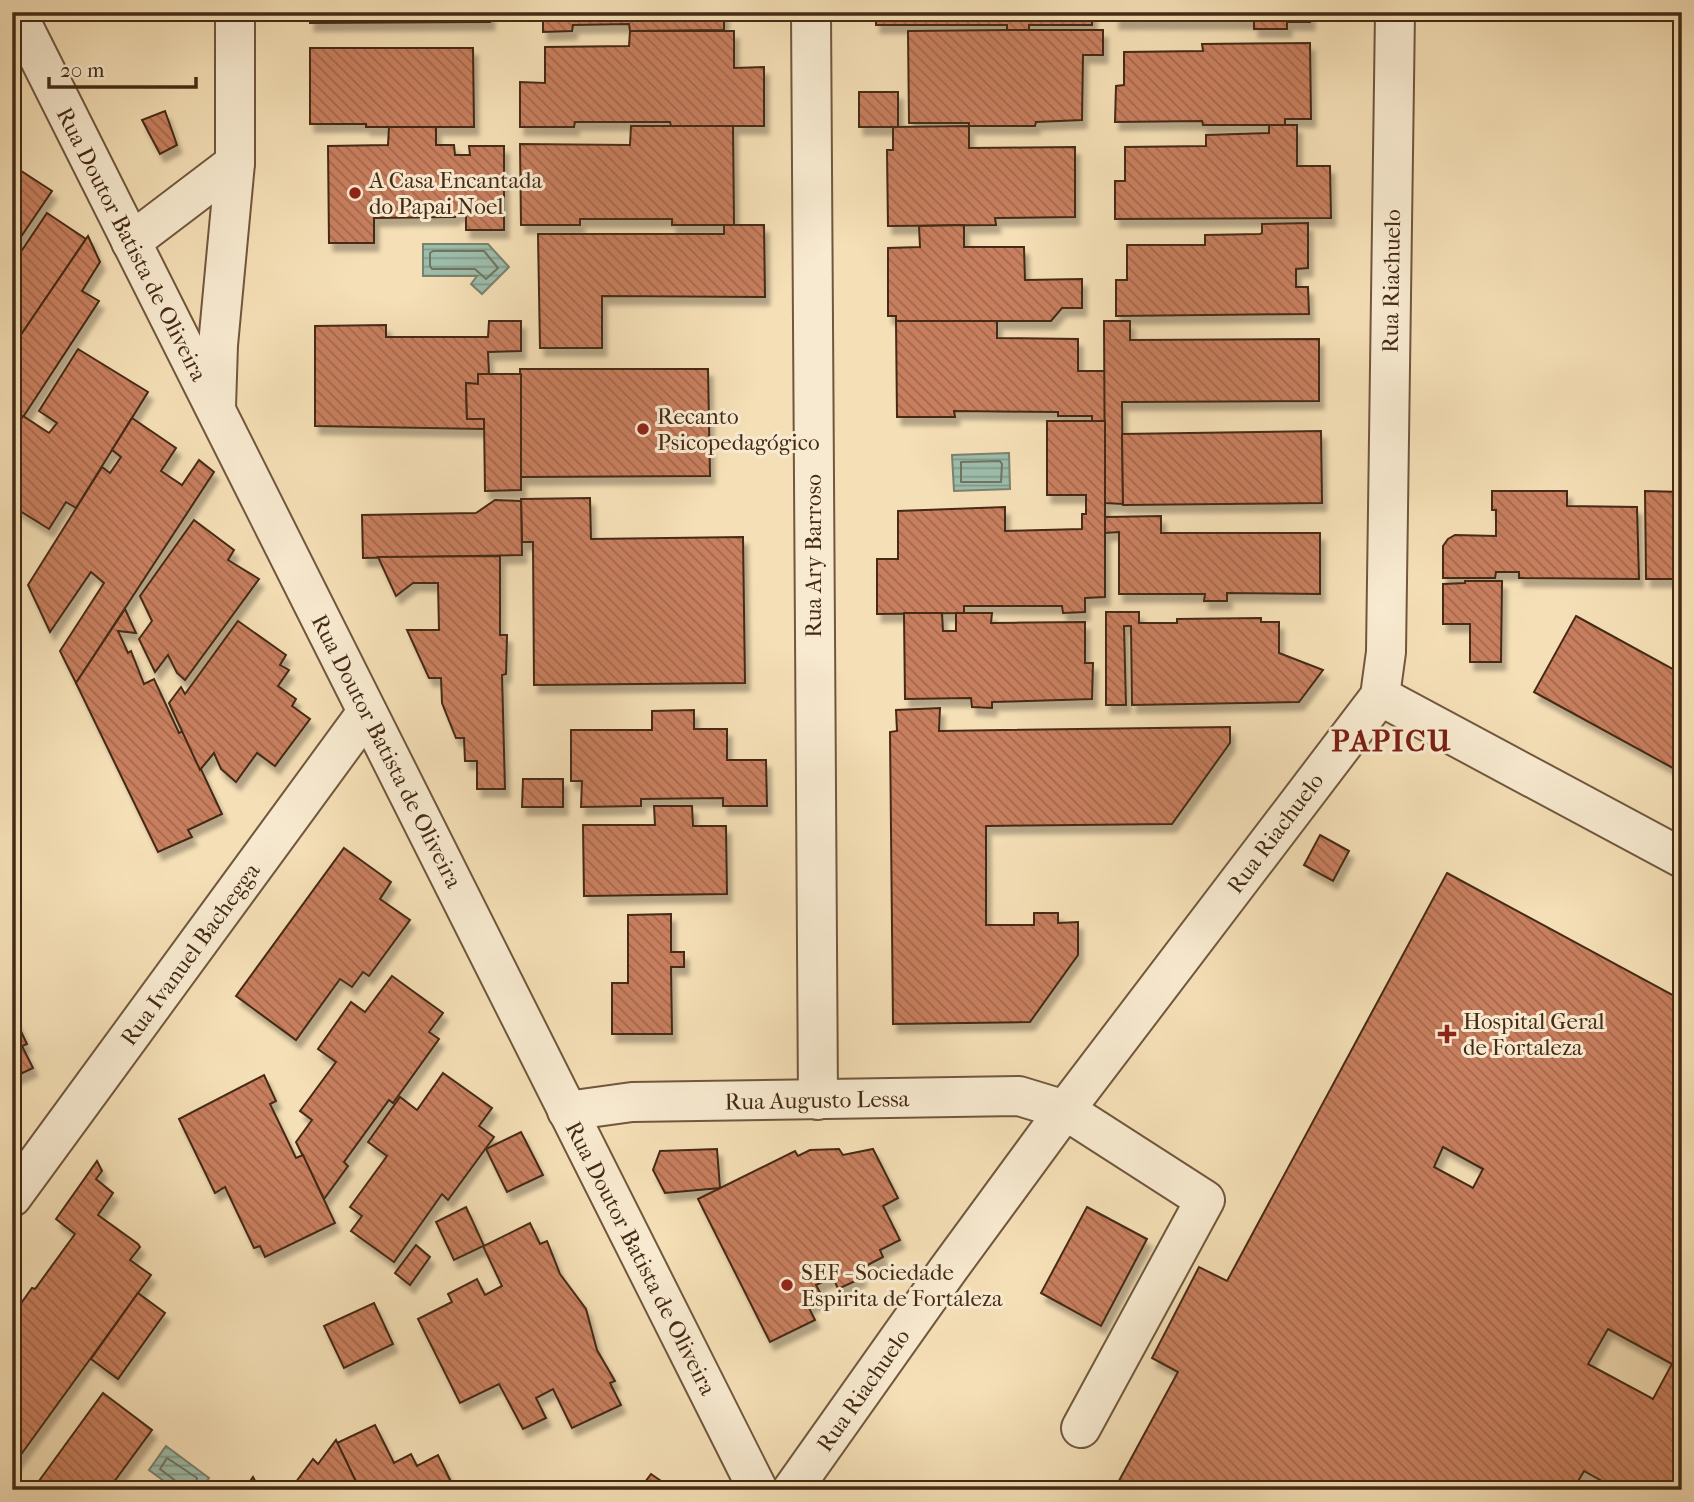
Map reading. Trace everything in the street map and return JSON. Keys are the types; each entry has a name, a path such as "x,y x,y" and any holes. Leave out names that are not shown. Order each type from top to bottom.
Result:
{"street":[{"name":"Rua Doutor Batista de Oliveira","path":"16,12 758,1490"},
{"path":"216,412 218,345 235,163 235,12"},
{"name":"Rua Ary Barroso","path":"811,12 818,1100"},
{"name":"Rua Riachuelo","path":"792,1490 1065,1110 1380,696 1386,652 1395,12"},
{"path":"131,242 235,163"},
{"path":"1380,696 1682,858"},
{"name":"Rua Ivanuel Bachegga","path":"12,1197 368,712"},
{"name":"Rua Augusto Lessa","path":"567,1111 632,1102 1019,1096 1065,1110 1205,1200 1081,1428"}],"water":[{"path":"423,244 488,244 509,267 482,294 471,284 477,276 423,276"},
{"path":"1009,453 1010,489 954,491 952,455"},
{"path":"166,1446 209,1478 201,1490 171,1490 172,1487 149,1470"}],"building":[{"path":"310,12 490,12 490,22 310,23"},
{"path":"543,12 724,12 724,30 630,31 629,24 573,25 572,31 543,32"},
{"path":"876,12 1092,12 1092,25 1029,25 1029,30 1007,30 1007,25 876,25"},
{"path":"1115,12 1310,12 1310,22 1287,22 1287,29 1254,29 1254,21 1115,21"},
{"path":"1103,30 1103,55 1083,55 1082,120 1036,122 1035,126 909,123 908,31"},
{"path":"630,31 734,31 734,68 764,67 764,126 575,122 574,127 520,127 520,82 545,83 545,47 629,46"},
{"path":"1310,43 1311,119 1285,119 1285,125 1203,125 1202,121 1115,122 1116,86 1124,85 1124,52 1203,51 1202,44"},
{"path":"310,48 473,48 474,127 310,124"},
{"path":"859,92 898,92 898,127 859,127"},
{"path":"165,111 177,145 160,154 142,120"},
{"path":"1269,125 1297,125 1297,166 1330,166 1331,218 1115,219 1115,181 1125,181 1125,147 1206,146 1206,135 1269,133"},
{"path":"631,126 733,126 734,225 672,225 672,219 580,219 580,225 521,225 520,144 630,145"},
{"path":"969,126 969,148 1075,147 1075,217 995,218 996,225 888,226 887,150 893,150 893,127"},
{"path":"389,127 436,127 436,145 454,145 455,155 470,155 469,146 504,146 504,230 466,230 466,213 456,214 455,217 374,218 374,243 329,243 328,146 388,145"},
{"path":"12,165 52,191 12,250"},
{"path":"47,213 86,239 12,348 12,265"},
{"path":"1308,223 1308,268 1296,269 1296,287 1308,287 1309,314 1116,316 1116,280 1127,280 1127,245 1205,245 1205,235 1260,234 1262,224"},
{"path":"724,225 764,225 765,297 602,296 602,348 540,348 538,234 724,234"},
{"path":"964,225 964,247 1024,247 1025,280 1082,279 1082,308 1062,308 1051,321 896,321 896,316 888,316 888,248 920,247 919,226"},
{"path":"88,236 100,262 82,291 99,301 12,434 12,348"},
{"path":"489,321 521,321 521,351 488,352 489,374 478,374 478,384 466,383 467,419 484,419 484,429 315,426 315,326 386,325 386,337 488,337"},
{"path":"896,321 997,321 997,338 1078,339 1078,371 1105,371 1105,421 1092,421 1092,416 1058,416 1058,412 954,411 955,417 897,417"},
{"path":"1104,321 1130,321 1130,340 1319,339 1319,401 1122,402 1123,504 1105,503"},
{"path":"78,349 148,392 76,508 66,502 49,529 12,506 12,434 23,416 49,433 57,423 39,411"},
{"path":"520,369 708,369 710,476 521,477"},
{"path":"478,374 521,374 521,490 485,491 484,419 467,419 466,383 478,384"},
{"path":"132,418 176,448 161,471 182,485 199,460 214,472 76,683 60,651 104,583 91,572 50,632 28,585 102,467 110,473 121,457 112,450"},
{"path":"1047,421 1105,421 1105,597 1085,598 1085,612 1063,613 1062,606 964,606 964,613 877,614 877,559 898,559 898,511 1005,507 1005,531 1082,529 1082,514 1086,514 1086,495 1047,495"},
{"path":"1321,431 1322,503 1123,505 1122,434"},
{"path":"1492,491 1567,491 1567,506 1637,507 1639,579 1519,578 1519,572 1496,572 1495,578 1443,578 1443,546 1448,539 1455,535 1496,536 1496,510 1492,510"},
{"path":"1645,491 1682,492 1682,579 1646,579"},
{"path":"590,498 591,539 743,537 745,683 534,685 533,542 522,542 521,499"},
{"path":"495,500 521,501 522,555 363,558 362,515 476,513"},
{"path":"1161,516 1161,533 1320,533 1320,594 1227,593 1227,601 1204,601 1205,594 1119,594 1119,532 1105,533 1105,517"},
{"path":"194,520 234,550 228,560 259,579 185,680 177,673 168,655 155,672 139,639 152,621 140,596"},
{"path":"500,556 500,635 507,635 506,674 502,675 505,789 477,789 477,761 465,761 464,738 456,738 442,703 441,678 429,678 407,630 439,630 438,583 413,583 396,596 378,557"},
{"path":"1502,581 1501,662 1470,662 1470,624 1443,624 1443,584"},
{"path":"125,609 136,633 118,631 128,653 131,651 144,684 154,679 179,733 183,731 222,814 188,830 192,837 158,852 76,683"},
{"path":"1106,612 1139,612 1139,623 1177,623 1177,619 1261,618 1261,622 1279,622 1279,653 1323,670 1299,702 1132,705 1131,626 1124,626 1126,705 1106,705"},
{"path":"904,613 942,613 943,631 956,631 956,613 992,613 991,623 1085,622 1085,663 1093,663 1092,699 992,702 992,708 972,707 971,698 905,699"},
{"path":"1576,616 1682,674 1682,773 1534,692"},
{"path":"238,621 286,655 280,665 289,670 278,686 296,699 292,706 310,719 275,766 257,753 236,782 221,769 214,753 200,770 169,703 181,687 185,694"},
{"path":"940,708 939,731 1230,727 1230,743 1172,824 986,826 986,925 1034,925 1034,913 1058,913 1058,923 1078,922 1078,955 1030,1022 893,1024 890,732 897,731 896,710"},
{"path":"694,710 694,729 727,729 727,760 766,760 767,806 723,806 723,798 641,799 641,806 581,807 582,781 571,781 571,730 652,730 652,711"},
{"path":"523,779 563,779 563,807 522,807"},
{"path":"654,806 692,806 693,826 726,826 727,894 584,896 583,825 655,825"},
{"path":"1320,835 1349,851 1333,881 1304,865"},
{"path":"344,848 391,882 380,899 410,920 369,976 363,972 352,987 340,979 296,1040 236,996"},
{"name":"Hospital Geral de Fortaleza","path":"1447,873 1682,1000 1682,1490 1618,1490 1584,1471 1576,1485 1583,1490 1114,1490 1178,1372 1152,1358 1199,1267 1227,1281","holes":["1443,1147 1483,1169 1473,1188 1434,1167","1608,1329 1672,1364 1653,1399 1588,1364"]},
{"path":"671,914 671,952 684,952 684,967 671,967 672,1034 612,1034 612,983 628,983 628,915"},
{"path":"392,976 443,1013 429,1032 439,1039 393,1103 389,1100 344,1162 348,1166 324,1199 296,1142 312,1120 300,1111 336,1062 318,1049 351,1002 365,1012"},
{"path":"15,1019 27,1044 22,1046 33,1068 12,1078 12,1021"},
{"path":"443,1073 492,1108 479,1126 494,1137 448,1200 442,1194 394,1262 351,1231 362,1216 350,1207 387,1156 368,1142 400,1097 417,1110"},
{"path":"264,1075 276,1101 270,1104 296,1158 303,1155 335,1223 265,1257 260,1246 254,1248 225,1187 215,1193 179,1119"},
{"path":"521,1132 543,1175 507,1192 486,1149"},
{"path":"717,1149 720,1188 665,1193 653,1170 660,1151"},
{"path":"839,1149 843,1155 873,1149 898,1198 883,1206 900,1240 880,1250 883,1257 858,1270 862,1278 838,1289 833,1277 816,1285 823,1298 808,1306 815,1320 770,1342 698,1199 795,1151 798,1156 810,1150"},
{"path":"97,1161 102,1171 96,1179 113,1193 98,1215 138,1244 140,1247 130,1260 151,1275 12,1467 12,1316 75,1234 56,1219"},
{"path":"466,1207 484,1246 530,1223 540,1244 547,1241 560,1274 586,1309 597,1350 615,1381 610,1383 621,1405 572,1428 553,1389 536,1398 546,1418 523,1429 499,1384 460,1403 418,1319 452,1302 448,1294 477,1279 485,1295 502,1286 483,1246 454,1260 436,1222"},
{"path":"1087,1207 1147,1239 1101,1326 1041,1293"},
{"path":"416,1245 430,1257 410,1285 395,1273"},
{"path":"138,1293 165,1313 118,1379 91,1359"},
{"path":"374,1303 393,1344 344,1368 324,1326"},
{"path":"103,1393 152,1430 108,1490 42,1490 36,1485"},
{"path":"375,1425 394,1463 411,1454 417,1466 438,1455 454,1488 360,1490 337,1443"},
{"path":"336,1440 360,1490 290,1490 313,1459 318,1464"},
{"path":"651,1474 674,1490 639,1490"},
{"path":"253,1477 260,1490 244,1490"}],"place":[{"name":"A Casa Encantada do Papai Noel","path":"355,193"},
{"name":"Recanto Psicopedagógico","path":"643,429"},
{"name":"Hospital Geral de Fortaleza","path":"1447,1034"},
{"name":"SEF - Sociedade Espirita de Fortaleza","path":"787,1285"}],"district":[{"name":"PAPICU","path":"1392,741"}]}
